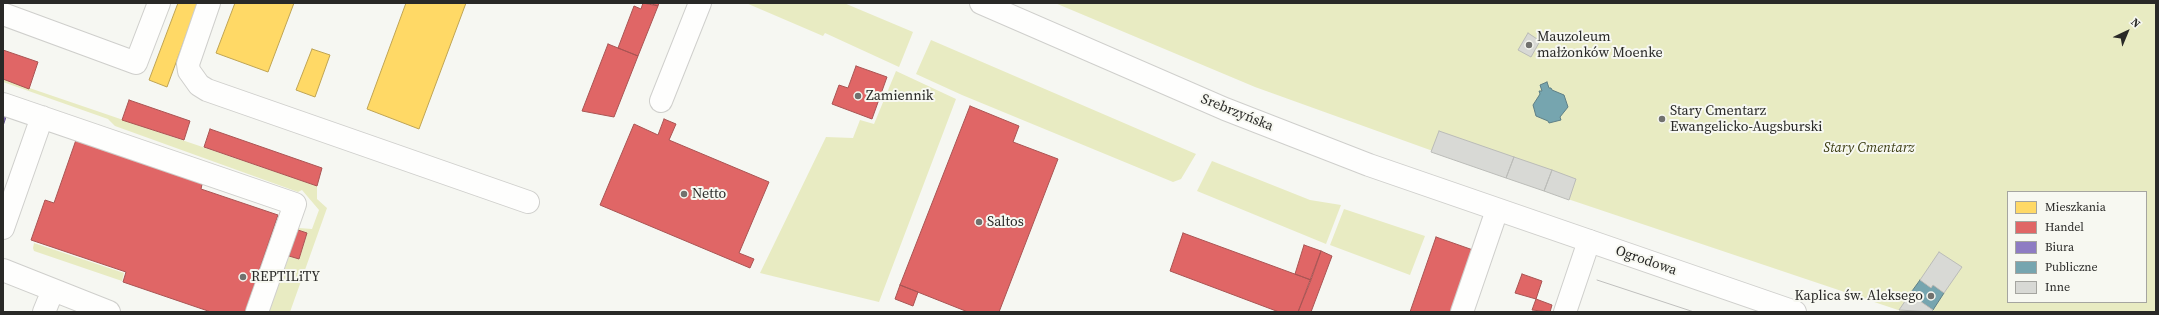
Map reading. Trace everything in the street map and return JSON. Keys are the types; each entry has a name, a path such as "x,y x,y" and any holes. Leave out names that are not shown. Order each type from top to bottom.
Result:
{"main road":[{"path":"3,14 136,63 160,3"},
{"path":"209,3 188,64 189,71 199,85 207,90 528,202"},
{"path":"661,101 700,3"},
{"name":"Srebrzyńska","path":"981,3 1225,109 1369,165 1497,210"},
{"path":"3,104 295,204 257,312"},
{"path":"3,228 42,117"},
{"path":"1462,312 1497,210"},
{"name":"Ogrodowa","path":"1497,210 1795,312"},
{"path":"1565,312 1589,241"},
{"path":"3,270 109,312"},
{"path":"44,312 53,290"}],"green space":[{"path":"746,3 844,3 913,32 899,67 825,33 823,36"},
{"name":"Stary Cmentarz","path":"1055,3 2156,3 2156,312 1904,312 1544,191 1255,87"},
{"path":"931,40 1196,154 1181,179 1173,182 962,95 916,74"},
{"path":"896,71 956,99 879,302 760,273 826,137 853,138 860,120 874,124"},
{"path":"3,79 317,186 317,199 327,208 290,312 269,312 289,256 299,259 307,234 298,230 299,228 312,229 319,210 302,190 298,192 115,126 108,119 3,82"},
{"path":"1212,161 1310,200 1341,205 1326,244 1197,191"},
{"path":"1344,209 1425,236 1410,275 1330,245"},
{"path":"34,243 124,273 122,281 34,251"}],"building: Mieszkania":[{"path":"178,3 198,3 167,87 149,80"},
{"path":"235,3 294,3 268,72 216,53"},
{"path":"406,3 466,3 419,129 367,109"},
{"path":"312,49 330,55 315,97 296,90"}],"building: Handel":[{"path":"643,3 658,6 638,56 618,48 634,6 641,9"},
{"path":"649,3 659,3 658,6"},
{"path":"608,44 638,56 614,117 582,111"},
{"path":"3,50 38,62 29,89 3,79"},
{"name":"Zamiennik","path":"856,66 887,77 872,119 832,104 839,85 848,88"},
{"path":"129,100 190,121 184,140 122,120"},
{"name":"Saltos","path":"970,106 1019,126 1013,142 1058,159 999,312 968,312 900,285"},
{"name":"Netto","path":"664,119 676,124 669,140 769,182 739,253 754,259 750,268 600,205 634,124 658,135"},
{"path":"210,129 322,168 317,186 204,147"},
{"path":"77,137 203,180 201,189 278,215 245,312 211,312 123,282 126,272 31,240 45,200 54,203"},
{"path":"298,230 307,233 299,259 289,256"},
{"path":"1183,233 1311,280 1298,312 1279,312 1170,271"},
{"path":"1436,237 1473,250 1451,312 1410,312"},
{"path":"1304,245 1321,251 1311,280 1295,274"},
{"path":"1321,251 1332,256 1311,312 1298,312"},
{"path":"1522,274 1542,281 1536,299 1515,293"},
{"path":"900,285 918,292 913,306 895,299"},
{"path":"1536,299 1552,305 1550,312 1532,310"}],"building: Biura":[{"path":"3,116 6,117 3,126"}],"building: Publiczne":[{"path":"1547,82 1549,88 1564,95 1568,107 1560,117 1561,120 1549,123 1548,121 1536,116 1533,105 1540,94 1539,91 1542,91 1540,85"},
{"name":"Kaplica św. Aleksego","path":"1920,280 1931,288 1933,285 1944,293 1933,310 1920,301 1922,298 1912,291"}],"building: Inne":[{"name":"Mauzoleum małżonków Moenke","path":"1528,33 1540,41 1531,57 1518,50"},
{"path":"1439,131 1514,157 1506,178 1431,152"},
{"path":"1514,157 1552,170 1544,191 1506,178"},
{"path":"1552,170 1576,179 1569,200 1544,191"},
{"path":"1939,252 1962,267 1944,293 1933,285 1931,288 1920,280"},
{"path":"1912,291 1922,298 1920,301 1933,310 1931,312 1899,310"}],"tram line":[{"path":"1597,280 1694,312"}],"place":[{"name":"Mauzoleum małżonków Moenke","path":"1529,45"},
{"name":"Zamiennik","path":"858,96"},
{"name":"Stary Cmentarz Ewangelicko-Augsburski","path":"1662,119"},
{"name":"Netto","path":"684,194"},
{"name":"Saltos","path":"979,222"},
{"name":"REPTILiTY","path":"243,277"},
{"name":"Kaplica św. Aleksego","path":"1931,296"}]}
